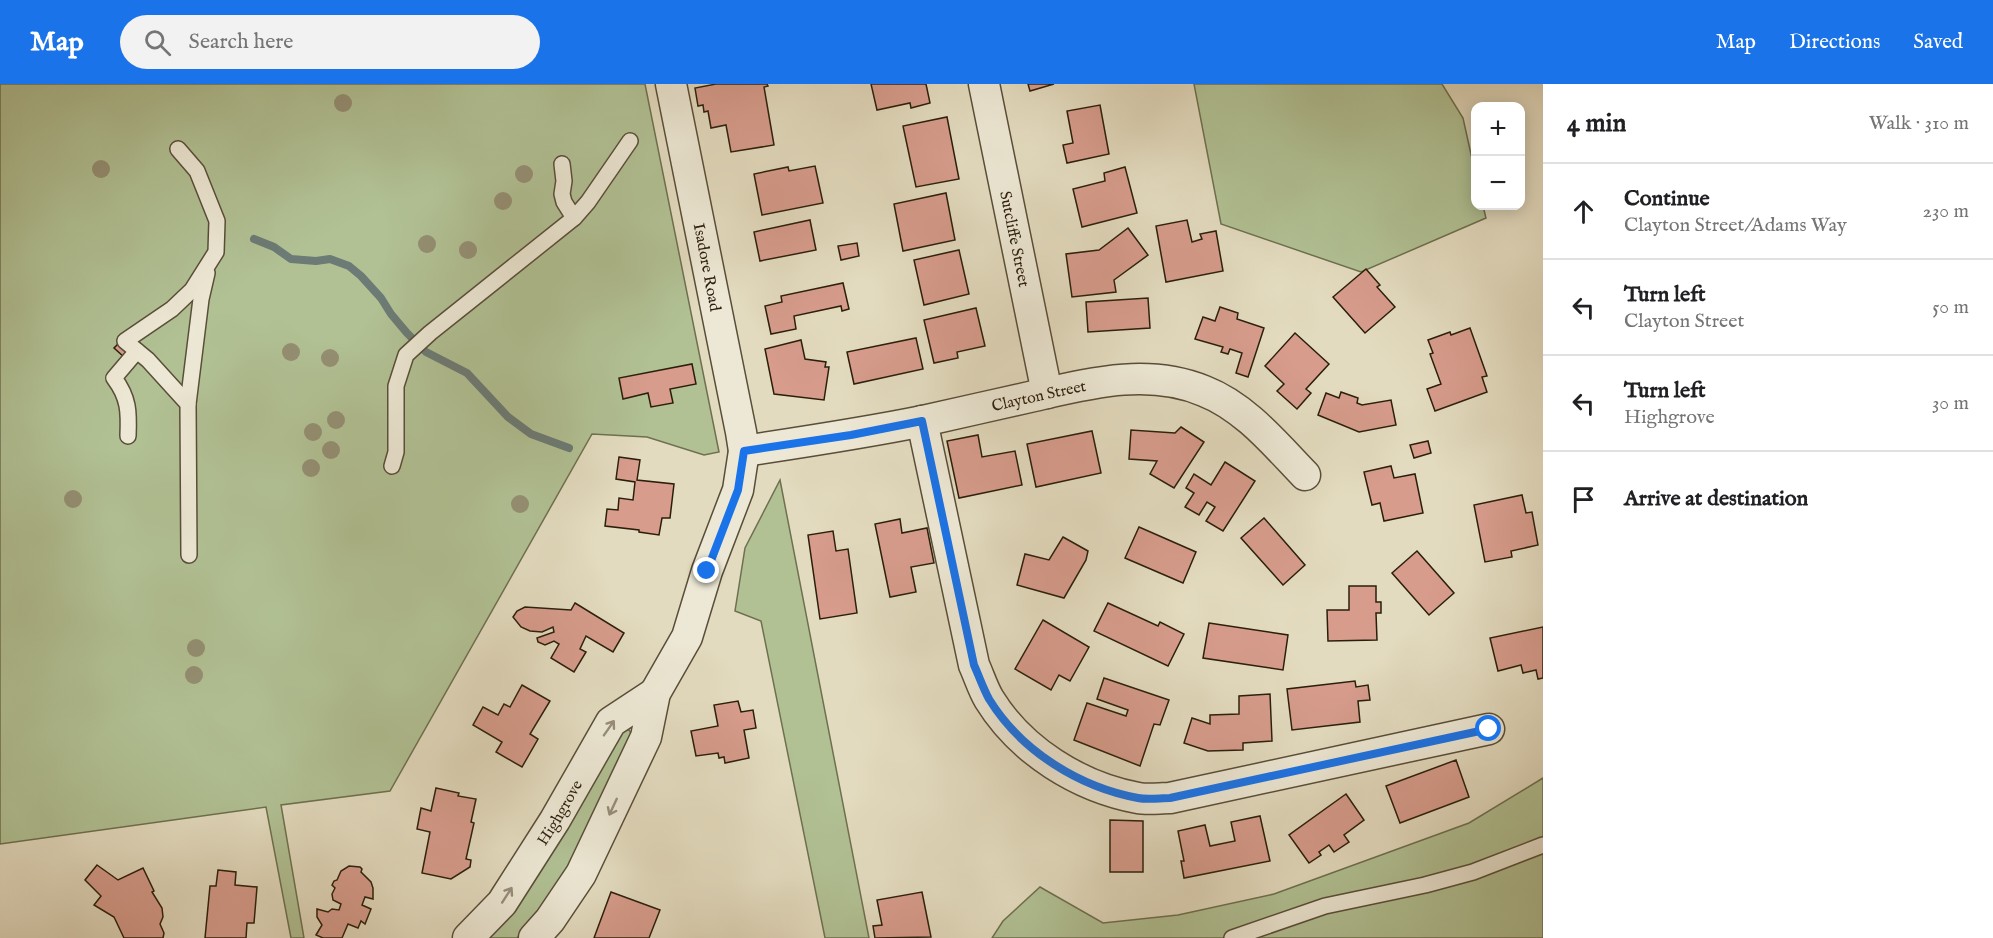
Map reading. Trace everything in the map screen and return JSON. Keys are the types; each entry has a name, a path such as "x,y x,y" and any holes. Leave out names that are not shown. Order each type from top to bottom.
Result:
{"street":[{"name":"Isadore Road","path":"671,84 744,451"},
{"name":"Sutcliffe Street","path":"984,84 1047,393"},
{"name":"Clayton Street","path":"744,451 851,435 1104,381 1155,379 1181,383 1227,402 1249,418 1305,475"},
{"path":"922,421 974,665 989,698 1019,737 1046,759 1080,778 1109,790 1140,798 1170,798 1489,729"},
{"name":"Highgrove","path":"534,938 550,920 581,874 646,737 655,693 687,637 707,571 738,490 744,451"},
{"name":"Highgrove","path":"468,938 502,903 555,820 611,722 655,693"}],"lane":[{"path":"392,466 396,452 396,386 406,355 430,333 574,218 588,202 630,141"},
{"path":"178,149 198,171 217,221 216,252 192,290 172,309 124,341 137,351 188,404"},
{"path":"561,164 564,181 562,194 574,218"},
{"path":"189,555 188,404 201,299 208,265"},
{"path":"128,436 129,411 123,390 114,378 137,351"},
{"path":"1232,938 1325,906 1425,885 1473,872 1543,845"}],"green space":[{"path":"0,84 645,84 719,452 704,455 647,437 592,434 390,791 281,805 304,938 291,938 266,807 0,844"},
{"path":"1194,84 1442,84 1463,118 1471,154 1471,210 1484,210 1486,218 1361,272 1221,224"},
{"path":"780,480 869,938 825,938 761,621 735,611 745,548"},
{"path":"621,730 629,730 634,739 563,882 545,908 517,938 483,938"},
{"path":"1543,778 1543,938 992,938 1003,921 1040,887 1103,923 1178,915 1274,894 1469,823"}],"building":[{"path":"716,84 767,84 768,86 764,87 774,145 731,152 726,125 711,128 708,111 704,112 703,105 698,106 695,88"},
{"path":"871,84 926,84 930,103 911,108 910,103 877,110"},
{"path":"1028,84 1054,84 1030,91"},
{"path":"1100,105 1109,154 1067,163 1063,145 1073,143 1067,111"},
{"path":"947,117 959,179 916,187 903,126"},
{"path":"815,166 823,203 762,215 754,174 788,167 789,171"},
{"path":"1125,167 1137,213 1082,227 1073,189 1105,181 1104,173"},
{"path":"946,193 955,240 903,251 894,204"},
{"path":"810,220 816,250 760,261 754,232"},
{"path":"1187,220 1192,242 1202,239 1200,234 1216,231 1223,271 1166,282 1156,226"},
{"path":"1128,228 1148,255 1114,280 1116,292 1072,297 1066,254 1099,250"},
{"path":"857,243 859,256 841,260 838,246"},
{"path":"959,250 969,294 924,305 914,260"},
{"path":"1366,269 1380,285 1377,287 1395,307 1365,333 1333,297"},
{"path":"843,283 849,309 842,311 841,306 794,316 796,329 771,334 765,306 782,302 781,296"},
{"path":"1148,298 1150,328 1088,332 1086,302"},
{"path":"1220,307 1238,313 1237,319 1264,328 1248,377 1236,373 1242,353 1230,349 1228,354 1221,352 1223,347 1195,339 1203,317 1215,321"},
{"path":"976,308 985,346 957,352 958,358 934,363 924,320"},
{"path":"1470,328 1487,376 1482,377 1487,392 1435,411 1427,389 1441,384 1430,354 1433,353 1428,340"},
{"path":"1295,333 1329,364 1306,389 1311,393 1297,409 1277,391 1284,384 1265,366"},
{"path":"916,338 923,369 854,384 847,352"},
{"path":"801,340 805,359 826,362 825,367 829,367 824,400 774,394 765,349"},
{"path":"121,341 131,350 124,357 114,348"},
{"path":"692,364 696,384 670,389 673,403 651,407 648,393 623,399 619,378"},
{"path":"1341,392 1358,398 1357,403 1362,405 1391,400 1396,425 1359,432 1318,415 1326,393 1339,398"},
{"path":"1181,427 1204,442 1174,488 1150,474 1157,461 1129,459 1131,430 1175,433"},
{"path":"1092,431 1101,473 1036,487 1027,444"},
{"path":"978,435 982,457 1015,451 1022,485 959,498 947,441"},
{"path":"1428,441 1431,453 1414,458 1410,445"},
{"path":"619,457 640,460 637,480 674,484 670,518 662,518 659,535 605,526 607,509 618,510 619,498 633,500 635,482 616,479"},
{"path":"1225,462 1255,481 1223,531 1206,521 1215,507 1207,502 1199,515 1185,507 1194,493 1186,488 1194,474 1211,485"},
{"path":"1391,466 1394,478 1415,474 1423,513 1384,521 1380,503 1372,505 1364,472"},
{"path":"1522,495 1526,513 1532,512 1538,545 1511,551 1512,557 1485,562 1474,505"},
{"path":"1264,518 1305,565 1283,585 1241,538"},
{"path":"900,519 902,533 927,528 934,563 911,567 916,592 890,597 875,524"},
{"path":"1139,527 1196,552 1183,583 1125,558"},
{"path":"833,531 836,551 848,549 857,613 820,619 808,535"},
{"path":"1063,537 1088,551 1086,560 1064,598 1017,585 1025,554 1049,560"},
{"path":"1417,551 1454,593 1429,615 1392,573"},
{"path":"1349,586 1376,586 1376,602 1381,602 1381,613 1376,613 1377,640 1328,641 1327,610 1349,610"},
{"path":"575,603 624,633 613,652 586,636 580,649 586,652 574,672 551,658 559,644 554,641 545,645 538,642 537,638 554,632 553,627 542,632 530,631 521,627 513,617 517,611 525,607 571,610"},
{"path":"1108,603 1158,626 1160,622 1184,634 1168,666 1094,631"},
{"path":"1043,620 1089,647 1070,681 1059,675 1051,690 1015,669"},
{"path":"1209,623 1288,635 1283,670 1203,658"},
{"path":"1543,627 1543,678 1538,679 1536,670 1523,673 1521,665 1498,671 1490,638"},
{"path":"1104,678 1169,700 1160,725 1154,724 1140,766 1074,740 1087,703 1126,716 1128,710 1097,699"},
{"path":"1355,681 1356,687 1368,685 1370,700 1358,701 1360,722 1292,730 1287,689"},
{"path":"522,685 550,701 530,734 538,739 522,767 496,752 502,742 473,725 483,707 498,715 504,704 510,707"},
{"path":"1270,694 1272,741 1243,743 1243,750 1208,751 1184,743 1192,718 1210,724 1210,715 1239,714 1239,696"},
{"path":"738,701 741,712 753,710 756,728 744,730 749,758 725,763 724,757 719,758 718,753 696,756 691,731 718,726 714,705"},
{"path":"1456,760 1469,797 1400,823 1386,786"},
{"path":"436,788 459,793 458,796 476,799 471,822 474,823 466,859 471,860 470,867 451,879 422,873 430,832 417,829 421,808 431,811"},
{"path":"1346,794 1364,820 1344,835 1349,842 1334,852 1329,845 1319,852 1321,855 1309,863 1289,835"},
{"path":"1260,816 1270,861 1184,878 1181,861 1184,861 1178,831 1205,825 1210,846 1235,841 1231,822"},
{"path":"1110,820 1143,821 1143,872 1110,872"},
{"path":"97,865 118,880 143,868 154,891 152,892 162,908 163,917 160,924 164,933 163,938 124,938 114,917 94,905 101,896 85,880"},
{"path":"349,866 360,867 361,872 371,882 373,899 365,897 362,905 371,909 365,924 361,921 358,928 348,924 342,938 323,938 316,935 322,925 317,917 317,909 328,912 332,909 339,910 341,904 333,900 332,894 335,888 332,885 341,871"},
{"path":"218,870 236,872 235,885 257,887 254,923 247,923 246,938 205,938 210,886 216,886"},
{"path":"611,892 660,910 649,938 594,938"},
{"path":"922,892 931,937 875,938 873,926 882,925 877,900"}],"waterway":[{"path":"254,239 274,247 291,259 316,261 330,259 349,266 381,298 391,314 426,352 467,373 508,417 531,434 569,448"}],"route":[{"path":"707,571 738,490 744,451 851,435 922,421 974,665 989,698 1019,737 1046,759 1080,778 1109,790 1140,798 1170,798 1489,729"}]}
